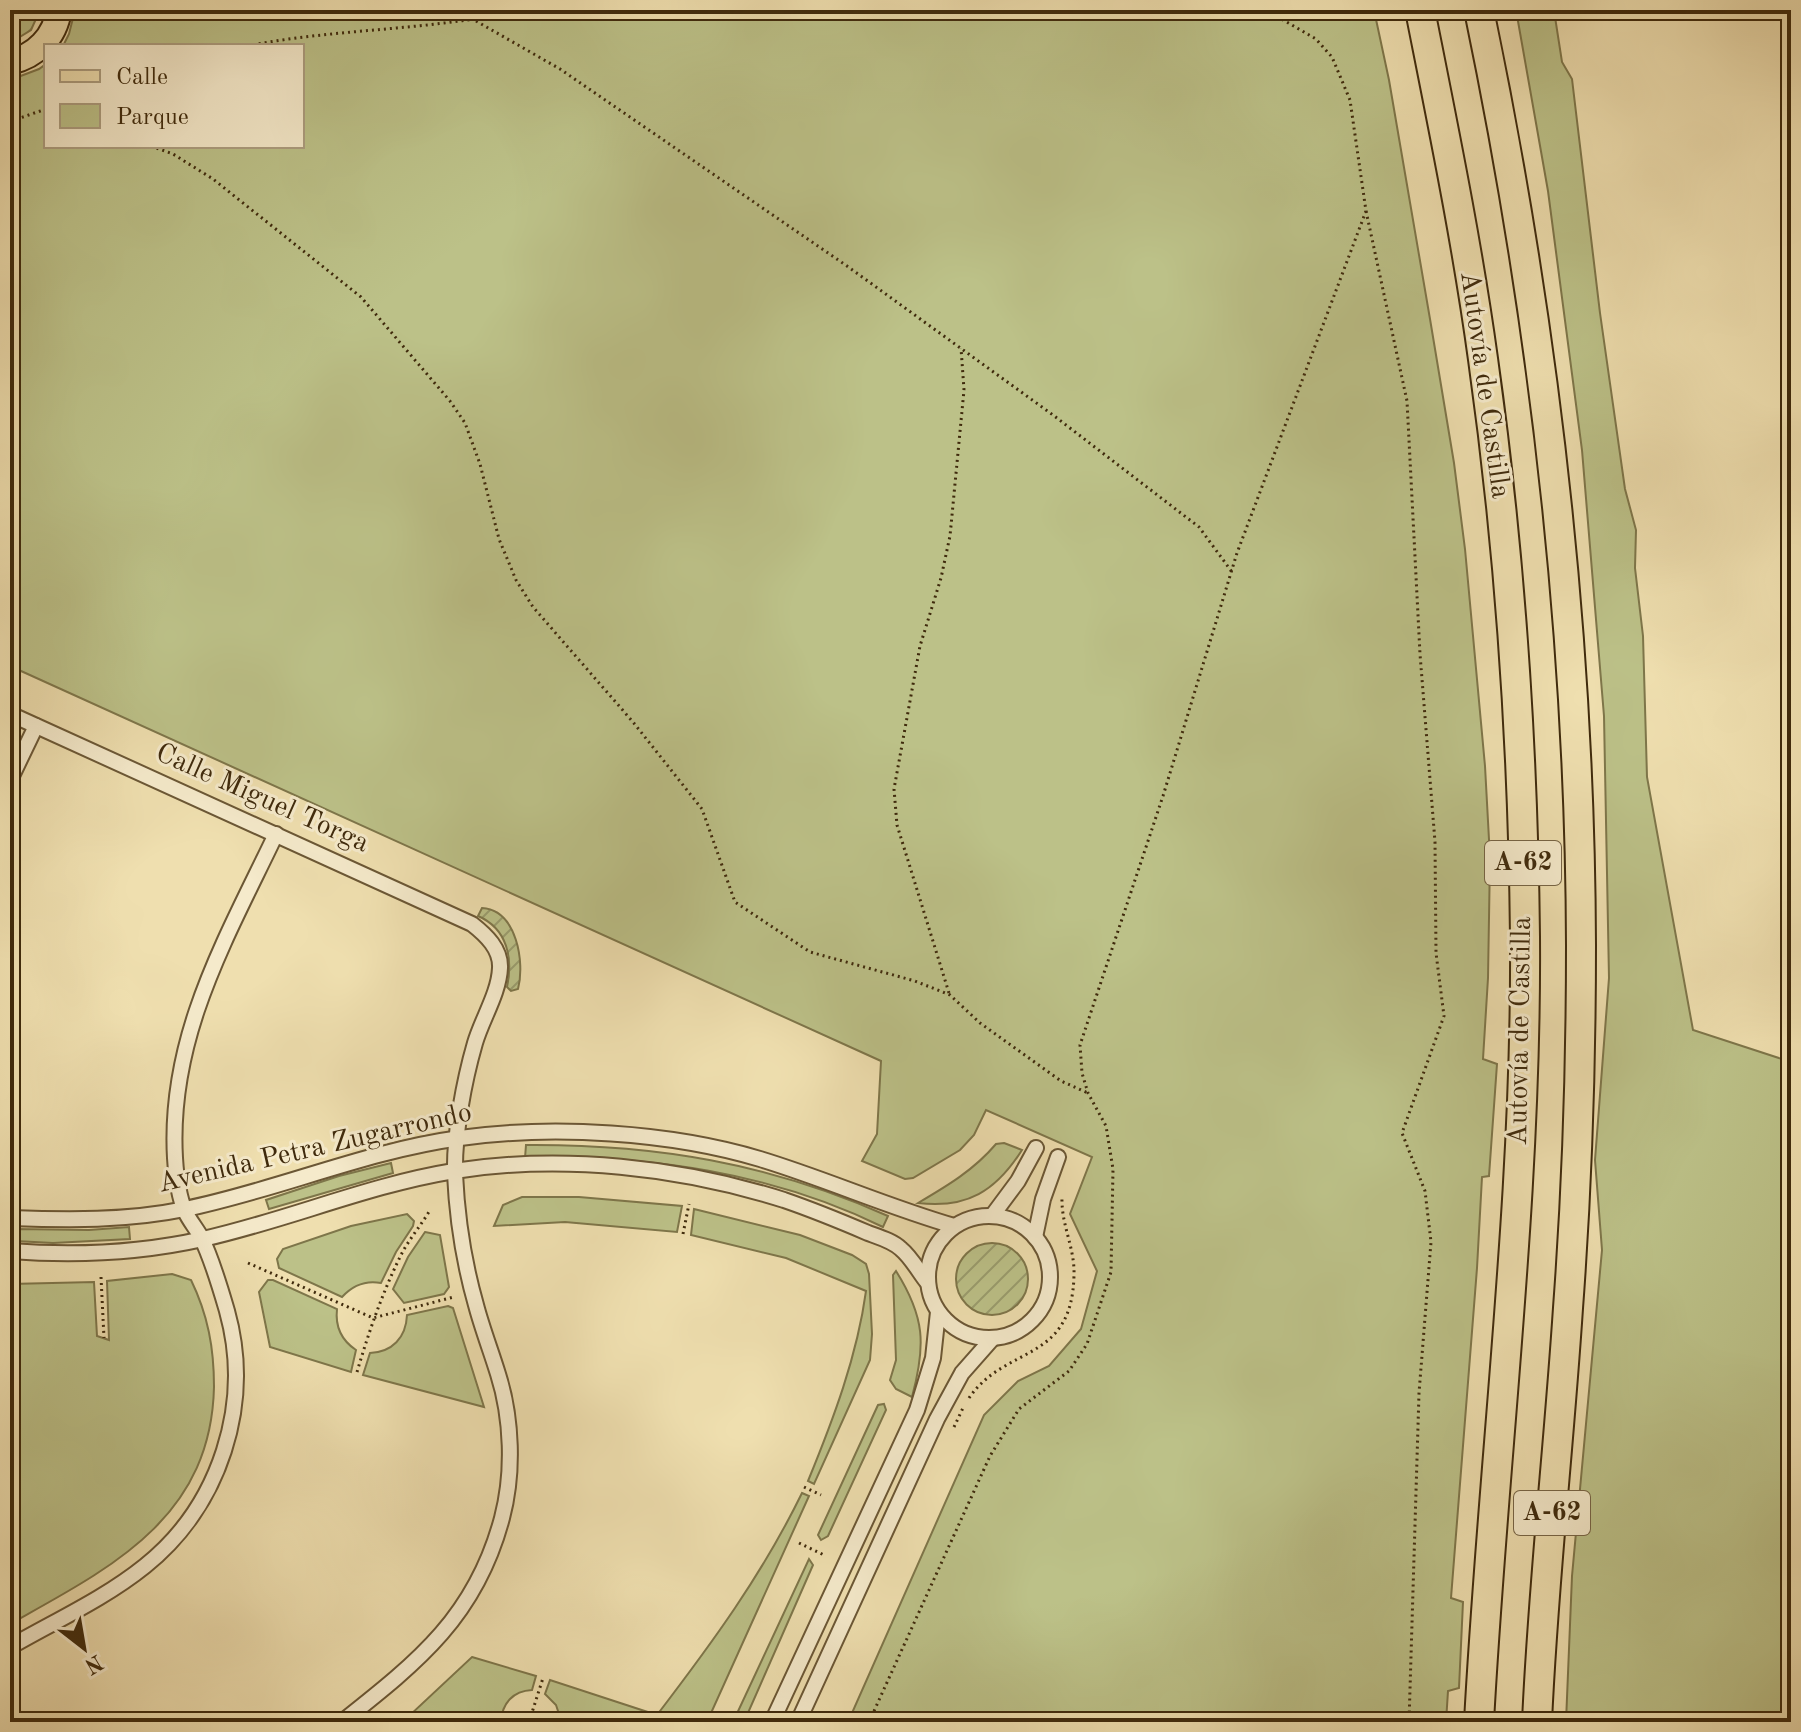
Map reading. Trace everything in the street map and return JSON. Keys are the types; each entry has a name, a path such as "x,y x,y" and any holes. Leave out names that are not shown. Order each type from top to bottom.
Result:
{"highway":[{"path":"1412,10 1443,123"},
{"name":"Autovía de Castilla","path":"1420,10 1483,356 1510,605 1523,821 1525,941 1520,1116 1510,1304 1479,1722"},
{"name":"Autovía de Castilla","path":"1479,10 1501,114 1537,338 1568,614 1579,793 1581,949 1569,1289 1537,1722"},
{"path":"1487,10 1501,114"}],"main road":[{"path":"10,62 21,60 38,49 51,34 59,10"}],"street":[{"name":"Calle Miguel Torga","path":"10,714 472,924 489,939 500,967 475,1041 465,1085 459,1138"},
{"path":"10,780 36,726"},
{"path":"10,1647 99,1597 147,1564 168,1545 214,1481 232,1423 235,1354 227,1312 202,1239 184,1209 175,1160 175,1100 193,1017 276,834"},
{"name":"Avenida Petra Zugarrondo","path":"10,1218 74,1220 184,1209 337,1165 459,1138 563,1131 697,1144 756,1158 827,1181 898,1210 954,1226"},
{"path":"342,1722 420,1658 458,1615 474,1593 503,1516 510,1466 506,1409 499,1377 475,1305 459,1222 455,1171 459,1138"},
{"path":"992,1216 1018,1181 1036,1148"},
{"path":"1035,1237 1043,1199 1058,1157"},
{"name":"Avenida Petra Zugarrondo","path":"10,1251 111,1252 202,1239 336,1199 455,1171 518,1165 619,1168 693,1178 814,1210 901,1249 927,1282"},
{"path":"992,1216 1008,1219 1035,1237 1047,1256 1051,1279 1046,1302 1033,1321 1014,1334 992,1339 971,1336 952,1327 938,1312 927,1282 933,1251 954,1226 972,1218 992,1216"},
{"path":"772,1722 917,1410 933,1358 938,1312"},
{"path":"798,1722 937,1419 962,1373 992,1339"}],"path":[{"path":"257,44 476,21 521,10"},
{"path":"1266,10 1316,39 1332,57 1350,100 1366,211 1407,401 1420,654 1435,842 1436,953 1444,1016 1402,1133 1425,1191 1431,1242 1419,1393 1409,1722"},
{"path":"476,21 560,69 847,266 1053,415 1199,527 1232,572"},
{"path":"10,119 44,110"},
{"path":"156,148 173,154 213,179 361,297 450,401 465,423 480,464 499,539 516,580 533,607 633,722 702,809 735,902 810,952 915,981 950,995 980,1023 1061,1081 1088,1093"},
{"path":"869,1722 990,1456 1019,1409 1069,1371 1087,1344 1111,1272 1113,1169 1106,1126 1088,1093 1082,1073 1080,1045 1163,796 1232,572 1366,211"},
{"path":"950,995 897,825 894,789 920,646 950,536 964,390 961,348"},
{"path":"954,1427 978,1384 997,1370 1045,1345 1065,1319 1075,1272 1072,1247 1062,1218 1062,1195"},
{"path":"683,1234 689,1204"},
{"path":"357,1372 373,1318 404,1250 430,1210"},
{"path":"248,1263 373,1318 454,1297"},
{"path":"101,1277 104,1338"},
{"path":"804,1487 821,1495"},
{"path":"799,1543 824,1555"},
{"path":"543,1678 529,1720 554,1722"}],"green space":[{"path":"10,10 40,10 31,30 10,43"},
{"path":"75,10 1374,10 1389,80 1454,463 1485,766 1490,858 1483,1059 1497,1064 1489,1176 1482,1177 1451,1598 1463,1602 1459,1688 1448,1691 1446,1722 848,1722 984,1415 1018,1381 1049,1366 1081,1329 1097,1271 1070,1214 1092,1157 986,1110 974,1135 960,1150 913,1178 905,1179 862,1161 877,1134 881,1061 10,666 10,80 44,65 44,148 304,148 304,44 64,44"},
{"path":"1516,10 1556,10 1562,62 1572,79 1600,313 1625,489 1636,530 1635,568 1643,636 1647,777 1693,1030 1791,1062 1791,1722 1566,1722 1572,1576 1602,1250 1595,1160 1609,978 1604,716 1582,450 1548,191"},
{"path":"482,908 494,911 511,928 519,952 518,989 511,991 507,987 509,966 506,946 496,929 478,916"},
{"path":"1004,1143 1022,1150 991,1186 966,1200 918,1203 969,1170 996,1144"},
{"path":"526,1145 620,1148 711,1160 799,1182 888,1216 883,1227 798,1193 708,1171 617,1160 525,1158"},
{"path":"391,1163 393,1173 269,1209 266,1200"},
{"path":"522,1197 579,1197 682,1206 677,1232 565,1222 494,1226 503,1205"},
{"path":"694,1209 800,1235 852,1255 866,1264 872,1334 870,1360 814,1484 808,1481 850,1364 866,1291 786,1258 691,1235"},
{"path":"407,1214 414,1221 413,1226 381,1283 360,1284 342,1297 279,1268 277,1259 283,1249 351,1226"},
{"path":"129,1227 130,1239 53,1243 15,1241 15,1229"},
{"path":"425,1232 440,1235 449,1287 444,1294 404,1303 393,1289 408,1257"},
{"path":"992,1243 1012,1249 1022,1259 1028,1279 1022,1299 1012,1309 992,1315 972,1309 962,1299 956,1279 962,1259 972,1249"},
{"path":"896,1271 913,1303 920,1332 921,1346 912,1397 896,1389 890,1380 896,1360 893,1275"},
{"path":"172,1274 191,1280 206,1319 213,1359 214,1387 208,1433 195,1472 175,1505 148,1534 118,1559 10,1624 10,1284 94,1282 97,1336 109,1340 107,1281"},
{"path":"268,1280 337,1309 340,1332 356,1350 351,1372 270,1347 259,1292"},
{"path":"448,1306 453,1308 484,1407 363,1375 370,1353 391,1347 401,1337 407,1315"},
{"path":"884,1404 886,1410 828,1536 821,1540 818,1535 878,1405"},
{"path":"802,1493 809,1496 707,1722 595,1722 559,1714 556,1705 545,1694 550,1680 657,1715 735,1608"},
{"path":"809,1559 813,1565 744,1722 733,1722"},
{"path":"472,1657 536,1676 532,1690 510,1699 501,1722 411,1722 410,1715"}]}
